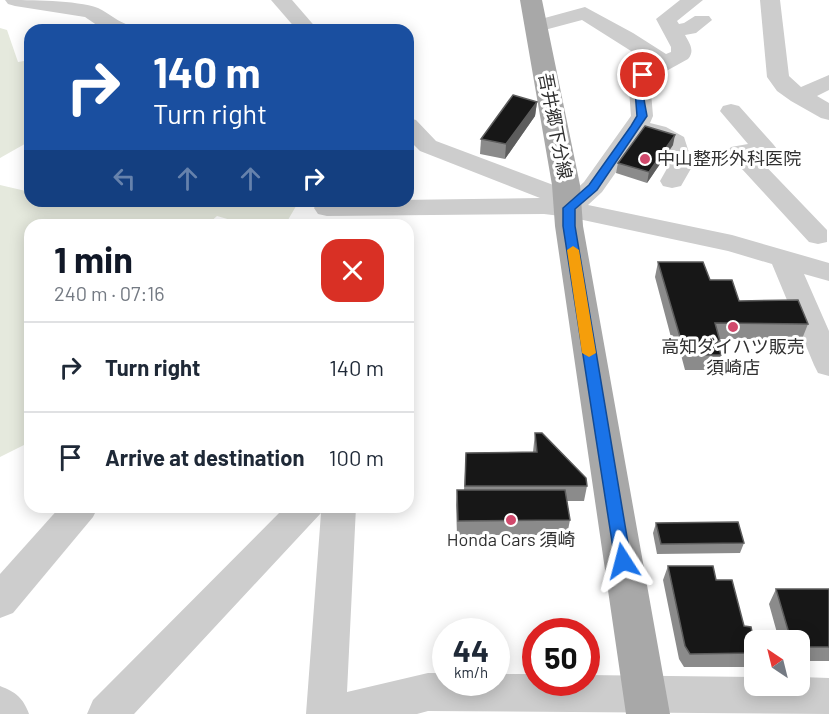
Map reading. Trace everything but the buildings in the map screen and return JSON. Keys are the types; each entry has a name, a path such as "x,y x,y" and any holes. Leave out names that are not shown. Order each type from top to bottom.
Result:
{"main road":[{"name":"吾井郷下分線","path":"529,8 569,208 569,226 646,704"}],"street":[{"path":"15,0 92,12 109,24"},
{"path":"281,0 303,24"},
{"path":"770,0 778,77 785,86 799,96 829,113"},
{"path":"529,8 585,13 626,36 667,64"},
{"path":"569,208 593,187 642,116 639,77 681,55 682,51 666,19 670,15 698,10"},
{"path":"626,36 670,26"},
{"path":"799,96 829,82"},
{"path":"731,111 765,149 739,152 824,232 806,264 829,365"},
{"path":"636,126 658,132 676,142 681,165 672,181"},
{"path":"414,133 428,146 542,188 569,208"},
{"path":"324,211 360,216 544,206 569,208 732,243 806,264"},
{"path":"0,601 76,513"},
{"path":"107,714 301,513"},
{"path":"326,714 339,513"},
{"path":"340,714 428,692 646,704 829,697"},
{"path":"0,705 9,714"}],"shaded area":[{"path":"0,28 7,30 18,62 24,61 24,144 0,158"},
{"path":"0,185 24,191 24,207 296,207 288,219 227,219 217,216 214,219 24,219 24,445 0,457"}],"slow traffic":[{"path":"573,250 589,353"}],"place":[{"name":"中山整形外科医院","path":"645,159"},
{"name":"高知ダイハツ販売 須崎店","path":"733,327"},
{"name":"Honda Cars 須崎","path":"511,520"}],"route":[{"path":"623,561 569,226 569,208 593,187 642,116 638,86 639,77 643,75"}]}
